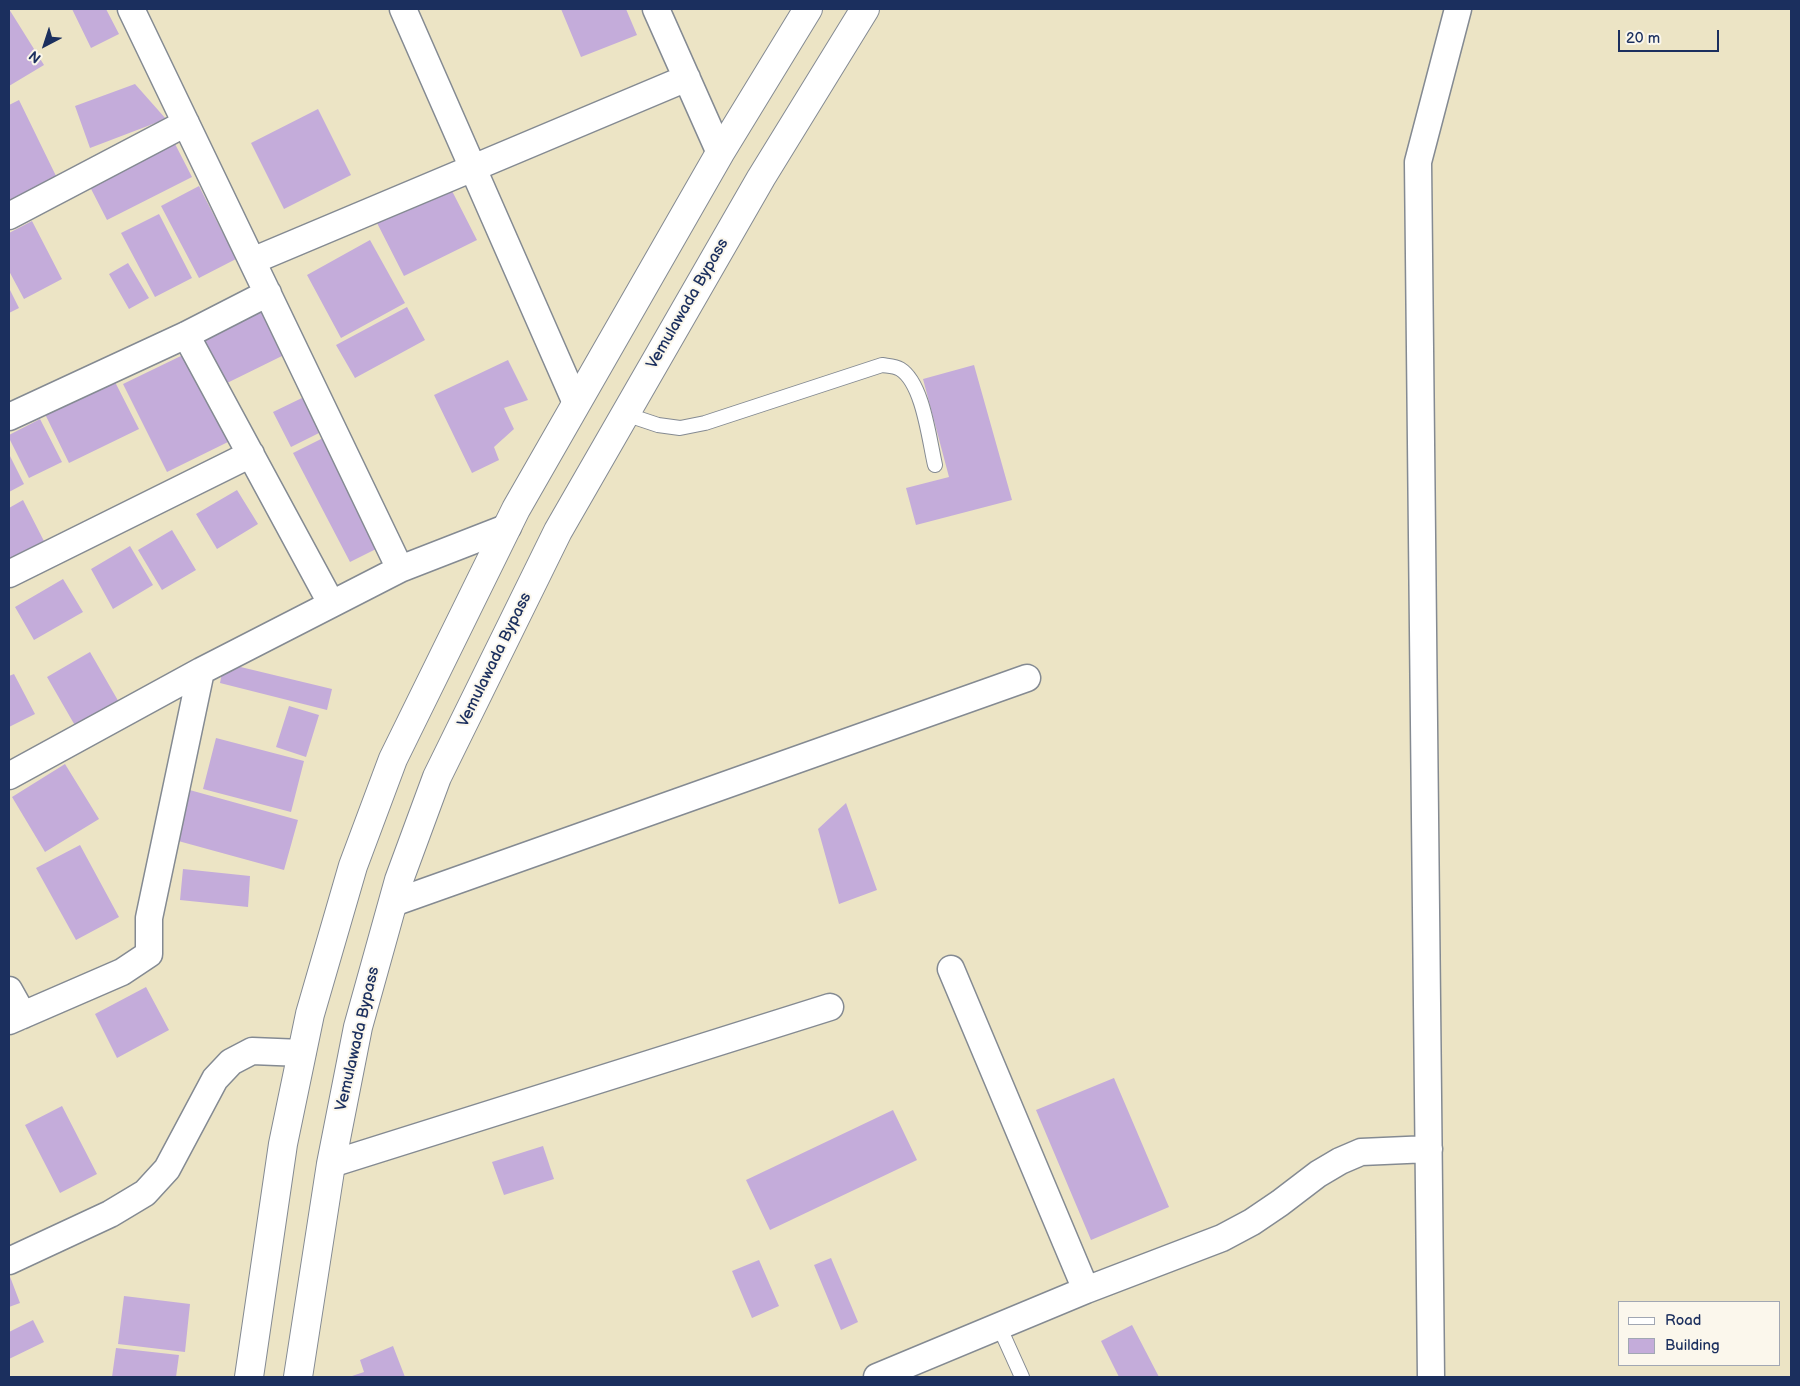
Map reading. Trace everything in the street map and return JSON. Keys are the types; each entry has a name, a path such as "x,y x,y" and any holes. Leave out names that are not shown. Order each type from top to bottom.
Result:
{"main road":[{"path":"249,1377 283,1144 310,1014 353,866 393,759 516,509 720,154 808,9"},
{"name":"Vemulawada Bypass","path":"298,1377 331,1164 358,1027 399,880 437,777 558,531 761,178 864,9"}],"street":[{"path":"131,9 400,569"},
{"path":"403,9 576,403"},
{"path":"656,9 720,154"},
{"path":"1432,1377 1418,162 1458,9"},
{"path":"252,261 687,78"},
{"path":"9,216 186,123"},
{"path":"9,417 186,335 268,293"},
{"path":"186,335 331,603"},
{"path":"9,574 250,454"},
{"path":"9,776 201,671 331,603 400,569 508,528"},
{"path":"9,990 16,1018 122,972 149,954 149,918 201,671"},
{"path":"393,903 1027,678"},
{"path":"951,969 1086,1290"},
{"path":"331,1164 830,1007"},
{"path":"9,1261 110,1214 145,1193 167,1169 215,1079 231,1062 252,1050 302,1054"},
{"path":"877,1377 1086,1290 1222,1238 1273,1208 1318,1174 1340,1161 1361,1152 1429,1149"}],"lane":[{"path":"624,414 658,425 680,428 705,423 882,365 899,368 909,375 918,390 935,465"},
{"path":"999,1326 1022,1377"}],"building":[{"path":"9,9 44,65 9,86"},
{"path":"72,9 106,9 119,34 91,48"},
{"path":"561,9 626,9 637,35 581,57"},
{"path":"135,84 166,119 90,148 75,106"},
{"path":"19,100 57,178 9,201 9,105"},
{"path":"318,109 351,175 284,209 251,143"},
{"path":"173,140 192,177 107,220 88,183"},
{"path":"449,185 477,240 404,276 376,221"},
{"path":"199,186 236,259 199,278 161,206"},
{"path":"159,214 192,278 155,297 121,233"},
{"path":"32,221 62,279 24,299 9,271 9,233"},
{"path":"370,240 405,303 341,338 307,275"},
{"path":"128,263 149,298 129,309 109,274"},
{"path":"9,288 19,308 9,313"},
{"path":"259,305 284,355 223,385 198,335"},
{"path":"407,307 425,340 355,378 336,345"},
{"path":"185,354 230,441 167,472 123,384"},
{"path":"508,360 528,400 504,408 514,429 494,447 499,460 472,473 434,395"},
{"path":"974,365 1012,500 916,525 906,488 949,477 923,379"},
{"path":"114,380 139,429 69,463 45,414"},
{"path":"304,397 321,432 291,447 273,412"},
{"path":"40,419 62,462 29,478 9,435"},
{"path":"325,437 382,546 350,562 293,453"},
{"path":"9,454 24,484 9,492"},
{"path":"237,490 258,524 217,549 196,514"},
{"path":"23,500 46,545 9,563 9,508"},
{"path":"172,530 196,570 162,590 138,550"},
{"path":"130,546 153,585 113,609 91,569"},
{"path":"63,579 83,612 34,640 15,607"},
{"path":"90,652 120,704 77,729 47,677"},
{"path":"224,663 332,689 327,710 220,683"},
{"path":"14,674 35,714 9,727 9,676"},
{"path":"289,706 319,715 306,757 276,747"},
{"path":"216,738 304,761 291,812 203,789"},
{"path":"65,764 99,819 45,852 12,797"},
{"path":"186,789 298,820 284,870 171,839"},
{"path":"846,803 877,890 839,904 818,829"},
{"path":"80,845 119,917 76,940 36,868"},
{"path":"183,869 250,876 248,907 180,900"},
{"path":"146,987 169,1030 117,1058 95,1014"},
{"path":"1114,1078 1169,1207 1091,1240 1036,1110"},
{"path":"62,1106 97,1174 60,1193 25,1125"},
{"path":"893,1110 917,1160 770,1230 746,1180"},
{"path":"543,1146 554,1179 504,1195 492,1162"},
{"path":"831,1258 858,1322 841,1330 814,1265"},
{"path":"759,1260 779,1306 752,1318 732,1271"},
{"path":"9,1274 20,1303 9,1307"},
{"path":"124,1296 190,1304 185,1352 118,1344"},
{"path":"33,1320 44,1342 9,1359 9,1332"},
{"path":"1132,1325 1159,1377 1119,1377 1101,1341"},
{"path":"393,1346 405,1377 349,1377 364,1372 360,1360"},
{"path":"116,1348 179,1355 176,1377 112,1377"}]}
